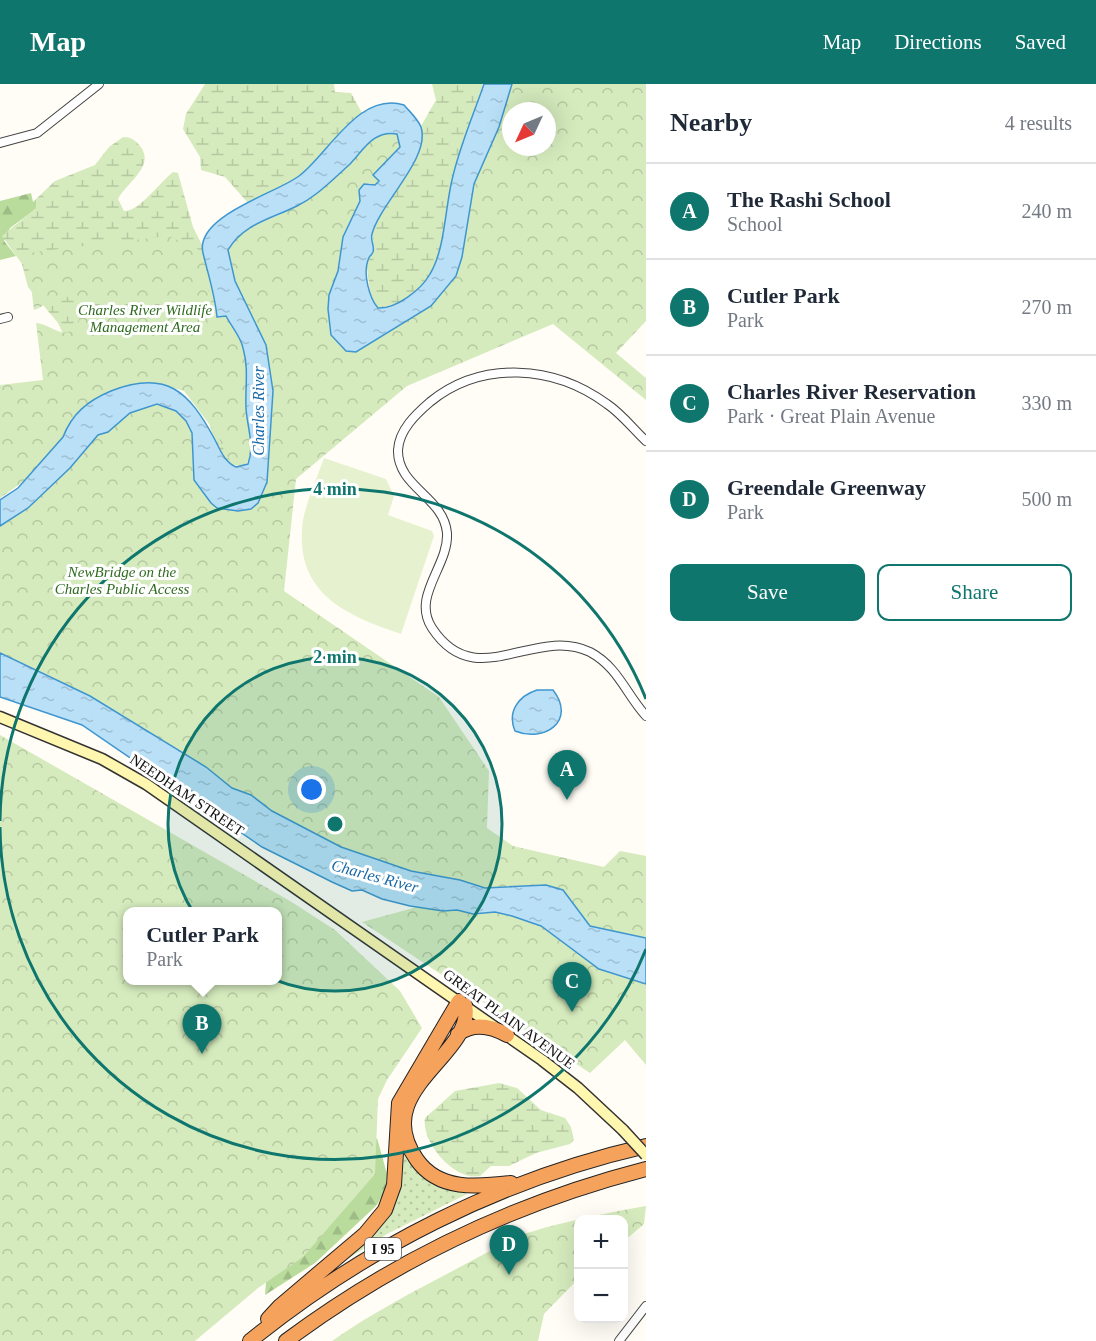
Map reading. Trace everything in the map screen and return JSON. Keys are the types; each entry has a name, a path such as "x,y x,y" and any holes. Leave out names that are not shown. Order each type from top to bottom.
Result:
{"highway":[{"path":"462,1003 465,1022 409,1100 405,1126 412,1152 430,1173 458,1185 476,1187 531,1181"},
{"path":"250,1341 280,1306 365,1234 385,1210 394,1185 396,1118 399,1103 462,1003"},
{"path":"457,1036 464,1030 477,1026 507,1035"},
{"name":"I 95","path":"250,1341 312,1294 378,1252 457,1211 531,1181 646,1146"},
{"name":"I 95","path":"286,1341 367,1285 456,1237 544,1200 646,1169"}],"main road":[{"name":"NEEDHAM STREET","path":"0,717 123,770 344,921"},
{"name":"GREAT PLAIN AVENUE","path":"344,921 507,1035 578,1088 646,1155"}],"street":[{"path":"0,143 37,133 99,84"},
{"path":"646,441 612,407 580,388 544,375 507,372 473,378 443,393 410,423 402,436 398,449 404,471 437,507 446,530 445,553 425,605 428,621 439,637 454,649 480,658 502,658 549,645 583,650 614,670 646,716"},
{"path":"619,1341 646,1306"}],"green space":[{"path":"205,84 334,84 335,92 351,93 362,113 288,185 248,203 225,177 201,170 200,157 183,129 186,114"},
{"path":"432,84 483,84 455,168 442,241 435,264 426,280 414,292 400,302 378,308 371,299 367,268 367,261 374,249 372,234 382,212 416,157 422,139 421,126 436,100"},
{"name":"NewBridge on the Charles Public Access","path":"512,84 646,84 646,321 616,353 646,378 646,400 553,324 407,386 296,479 284,591 439,697 489,771 487,828 513,846 604,867 620,851 646,856 646,938 590,926 563,890 485,888 460,880 411,871 341,847 272,811 251,795 232,788 206,767 90,696 0,653 0,526 28,508 70,468 98,435 108,432 130,413 157,404 176,411 186,421 192,433 194,480 218,508 238,511 251,508 262,497 269,455 269,422 273,398 266,345 235,281 228,250 239,233 313,196 374,138 389,132 398,134 400,147 374,175 380,181 375,185 369,183 343,237 338,271 329,295 329,324 356,352 431,306 456,276 462,257 474,184 502,117 502,156 556,156 556,102 507,102"},
{"name":"Charles River Wildlife Management Area","path":"123,137 131,138 138,144 144,153 145,160 138,174 118,199 124,211 136,207 173,172 178,173 193,227 203,247 217,316 250,429 251,455 244,466 233,465 220,451 212,434 206,397 68,344 58,323 28,287 22,264 2,236 36,208 36,199 55,181 95,165 109,147"},
{"path":"31,193 33,202 36,199 37,208 10,228 4,241 16,256 0,260 0,201"},
{"name":"Charles River Wildlife Management Area","path":"168,236 204,252 209,302 212,307 226,313 239,332 248,360 252,451 249,460 243,466 231,463 216,433 184,391 159,384 125,387 99,398 30,477 0,498 0,385 43,380 36,323 65,333 76,326 80,317 76,302 64,295 51,299 34,310 27,253"},
{"path":"324,458 386,479 394,496 388,515 432,531 434,536 401,634 342,609 315,583 306,566 302,545 303,520"},
{"path":"0,735 290,901 335,930 400,991 422,1028 387,1080 378,1099 375,1174 303,1257 258,1288 195,1341 0,1341"},
{"path":"417,907 443,911 457,910 473,914 495,912 512,916 541,926 599,969 646,984 646,1065 625,1040 590,1073 362,922"},
{"path":"499,1083 517,1088 541,1110 565,1118 571,1127 574,1140 570,1144 536,1153 509,1166 491,1166 480,1176 470,1176 450,1166 441,1158 428,1138 425,1118 455,1091"},
{"path":"400,1134 414,1162 467,1194 387,1234 349,1258 347,1255 381,1225"},
{"path":"377,1138 387,1174 385,1190 377,1205 315,1263 265,1295 266,1282"},
{"path":"646,1206 644,1224 628,1238 628,1215 600,1215"},
{"path":"574,1220 574,1283 544,1314 538,1341 332,1341 389,1305 509,1239"}],"water":[{"name":"Charles River","path":"484,84 512,84 507,102 502,102 499,127 474,184 462,257 456,276 431,306 356,352 346,351 331,335 329,295 338,271 343,237 360,201 359,190 364,184 375,185 379,181 373,175 400,147 397,134 382,135 370,142 350,164 316,194 256,224 236,239 228,250 235,281 266,345 273,391 267,482 258,503 251,509 238,511 217,508 211,503 194,480 192,433 186,421 176,411 157,404 130,413 108,432 98,435 70,468 28,508 0,526 0,500 18,488 63,437 81,409 111,391 130,385 162,384 174,389 195,408 228,462 236,467 248,464 251,443 246,408 245,356 242,344 226,316 217,317 203,253 204,240 211,228 239,207 299,176 359,115 373,107 388,103 404,105 420,124 422,139 412,166 377,222 372,237 373,252 369,257 366,272 370,292 378,308 392,305 400,302 421,286 435,264 462,144"},
{"name":"Charles River","path":"0,653 90,696 206,767 232,788 251,795 272,811 341,847 411,871 460,880 485,888 546,885 563,890 590,926 646,938 646,984 599,969 541,926 495,912 473,914 457,910 443,911 382,899 362,890 352,891 262,847 217,816 214,808 189,789 142,766 82,725 0,697"},
{"path":"537,690 553,690 561,711 559,720 554,727 537,734 515,731 513,711 524,696"}],"place":[{"name":"The Rashi School","path":"567,800"},
{"name":"Charles River Reservation","path":"572,1012"},
{"name":"Cutler Park","path":"202,1054"},
{"name":"Greendale Greenway","path":"509,1275"}]}
